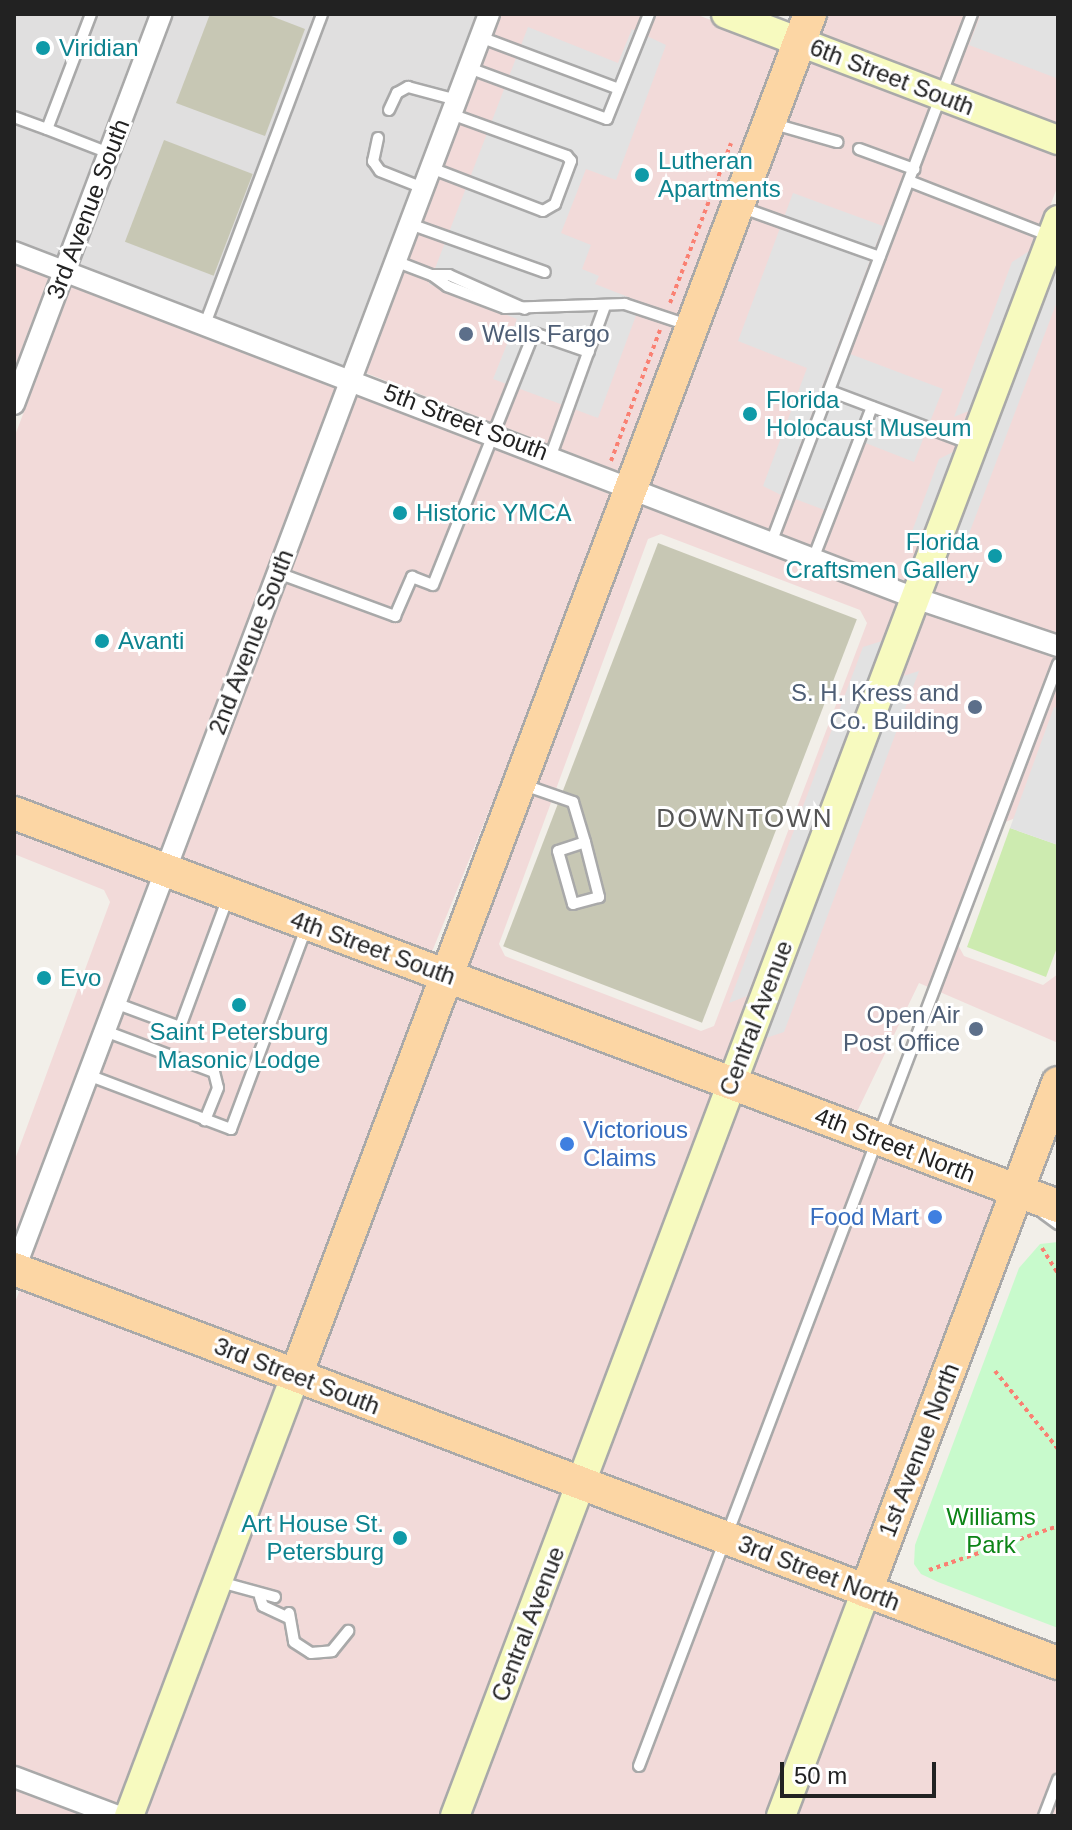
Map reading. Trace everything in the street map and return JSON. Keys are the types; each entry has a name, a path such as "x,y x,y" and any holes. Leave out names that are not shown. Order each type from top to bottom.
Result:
{"main road":[{"path":"296,1375 450,977 805,28"},
{"name":"4th Street South","path":"14,813 732,1083"},
{"name":"4th Street North","path":"732,1083 1058,1206"},
{"name":"1st Avenue North","path":"866,1591 1058,1083"},
{"name":"3rd Street South","path":"14,1270 581,1483"},
{"name":"3rd Street North","path":"581,1483 1058,1663"}],"street":[{"name":"3rd Avenue South","path":"14,404 161,14"},
{"name":"2nd Avenue South","path":"14,1270 489,14"},
{"name":"6th Street South","path":"726,14 805,28 942,96 1058,140"},
{"name":"Central Avenue","path":"455,1816 1055,228"},
{"name":"5th Street South","path":"14,252 492,432 632,490 915,598 1058,646"},
{"path":"129,1816 296,1375"},
{"name":"1st Avenue North","path":"781,1816 866,1591"},
{"path":"14,1777 118,1816"}],"lane":[{"path":"47,129 91,14"},
{"path":"205,324 322,14"},
{"path":"469,68 607,119 649,14"},
{"path":"771,543 972,14"},
{"path":"480,37 619,89"},
{"path":"389,110 397,93 408,87 567,156 571,161 555,204 543,211 431,168"},
{"path":"14,117 109,153"},
{"path":"769,123 837,142"},
{"path":"378,138 373,161 380,171 423,188"},
{"path":"859,149 914,169"},
{"path":"909,181 1055,228"},
{"path":"739,207 880,257"},
{"path":"410,224 545,272"},
{"path":"395,261 432,275 449,275 527,311 605,306 653,311 694,327"},
{"path":"551,455 605,306"},
{"path":"278,573 395,616 412,577 433,585 534,333 589,352"},
{"path":"830,391 973,445"},
{"path":"813,559 872,407"},
{"path":"639,1766 728,1539 1058,664"},
{"path":"522,785 573,802 585,842 599,897 573,904 558,851 585,842"},
{"path":"115,1003 180,1027 229,895"},
{"path":"88,1075 231,1129 308,925"},
{"path":"105,1031 214,1072 218,1088 205,1120"},
{"path":"1017,1191 1058,1224"},
{"path":"218,1581 260,1597 275,1597"},
{"path":"260,1597 263,1606 289,1616 294,1642 311,1653 332,1651 348,1631"},
{"path":"1044,1816 1058,1780"}],"path":[{"path":"1042,1248 1058,1274"},
{"path":"995,1371 1056,1440 1058,1449"},
{"path":"929,1570 1058,1526"}],"shaded area":[{"path":"14,14 148,14 57,256 14,240"},
{"path":"174,14 476,14 343,365 79,265"},
{"path":"210,14 266,14 305,29 265,136 176,103"},
{"path":"502,14 695,14 784,48 625,474 366,373"},
{"path":"823,14 1058,14 1058,128 815,36"},
{"path":"981,14 1058,14 1056,78 969,45"},
{"path":"528,27 618,63 632,29 666,45 616,180 586,169 561,233 591,245 582,269 599,276 595,284 641,302 598,418 493,379 517,319 429,284"},
{"path":"807,56 1058,151 1058,185 908,584 647,485"},
{"path":"164,140 253,174 214,276 125,242"},
{"path":"793,193 883,226 781,495 763,486 807,368 738,341"},
{"path":"1036,247 976,408 954,417 1012,262"},
{"path":"1058,253 1058,635 931,591"},
{"path":"1058,254 1058,299 967,539 948,546"},
{"path":"14,263 49,276 14,369"},
{"name":"Avanti","path":"72,285 336,385 158,856 14,801 14,438"},
{"path":"845,352 943,389 914,462 863,442 835,514 790,497"},
{"path":"359,393 616,497 427,965 170,861"},
{"path":"961,448 931,526 911,534 939,459"},
{"path":"639,505 900,604 724,1069 465,971","holes":["661,534 860,610 867,623 714,1026 701,1031 505,956 499,944 648,539"]},
{"path":"658,543 857,619 702,1023 503,946"},
{"path":"923,611 1058,658 1058,836 1013,819 1000,824 957,943 964,956 1043,985 1058,974 1058,1043 919,983 854,1118 747,1077"},
{"path":"882,641 747,996 729,1003 863,647"},
{"path":"919,671 784,1032 763,1039 900,677"},
{"path":"1054,707 1058,708 1058,845 1010,828"},
{"path":"14,824 150,876 14,1237 14,1162 110,902 104,890 14,854"},
{"path":"173,885 434,985 290,1363 28,1262"},
{"path":"458,991 717,1090 571,1470 312,1371"},
{"path":"739,1097 998,1196 852,1575 594,1476"},
{"path":"22,1284 281,1381 120,1806 14,1765 14,1305"},
{"path":"303,1390 566,1489 442,1816 148,1816 143,1814"},
{"path":"588,1498 850,1597 768,1816 468,1816"},
{"path":"872,1609 1058,1675 1058,1816 794,1816"},
{"path":"14,1788 87,1816 14,1816"}],"green space":[{"path":"1010,828 1058,845 1058,945 1046,977 967,947"},
{"name":"Williams Park","path":"1058,1242 1058,1628 938,1582 921,1574 914,1564 915,1545 1019,1268 1040,1244"}],"place":[{"name":"Viridian","path":"43,48"},
{"name":"Lutheran Apartments","path":"642,175"},
{"name":"Wells Fargo","path":"466,334"},
{"name":"Florida Holocaust Museum","path":"750,414"},
{"name":"Historic YMCA","path":"400,513"},
{"name":"Florida Craftsmen Gallery","path":"995,556"},
{"name":"Avanti","path":"102,641"},
{"name":"S. H. Kress and Co. Building","path":"975,707"},
{"name":"Evo","path":"44,978"},
{"name":"Saint Petersburg Masonic Lodge","path":"239,1005"},
{"name":"Open Air Post Office","path":"976,1029"},
{"name":"Victorious Claims","path":"567,1144"},
{"name":"Food Mart","path":"935,1217"},
{"name":"Art House St. Petersburg","path":"400,1538"}],"district":[{"name":"DOWNTOWN","path":"745,819"}]}
